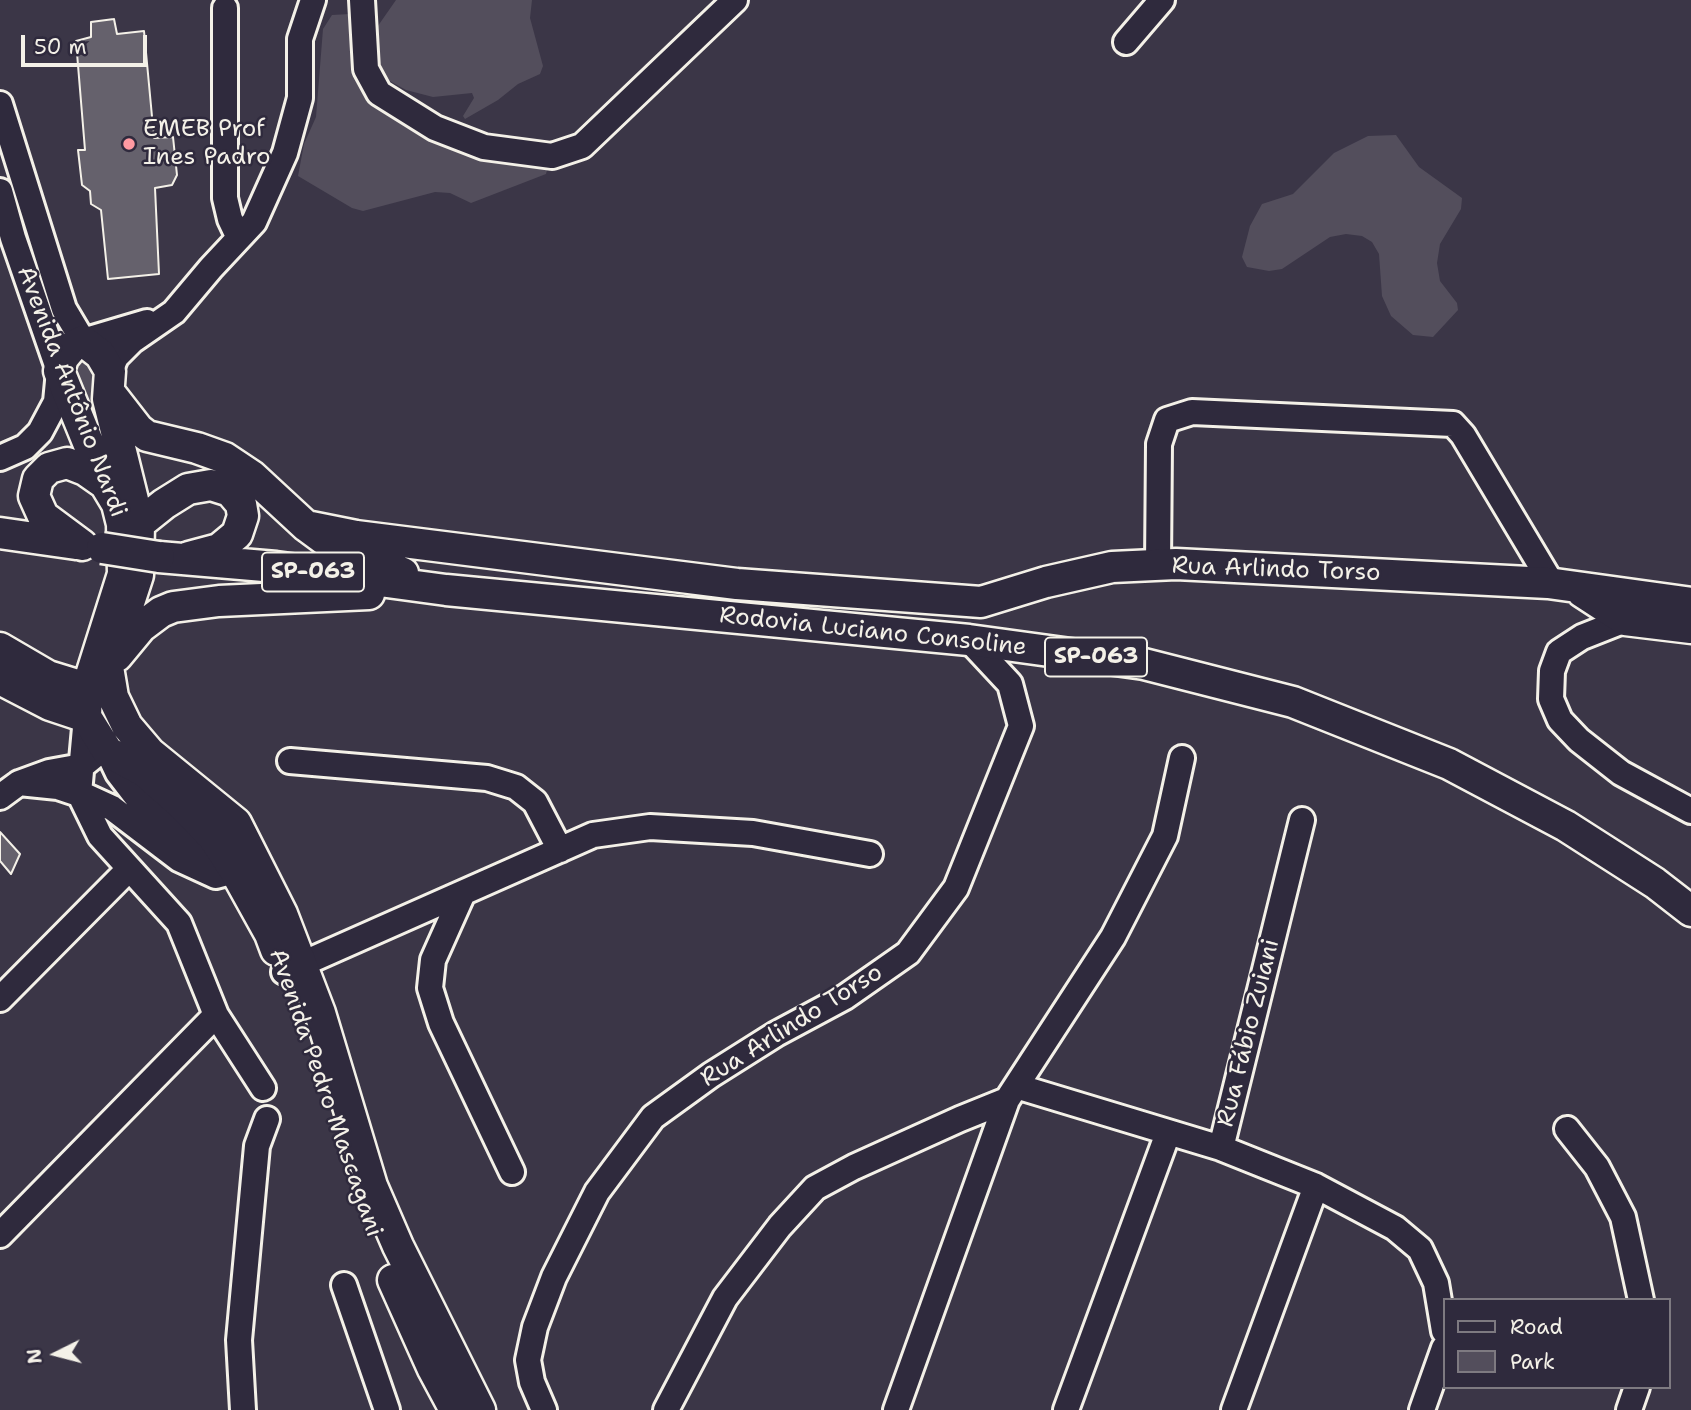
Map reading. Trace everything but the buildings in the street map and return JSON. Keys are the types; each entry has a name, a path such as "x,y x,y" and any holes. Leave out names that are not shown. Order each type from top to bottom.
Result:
{"main road":[{"path":"59,372 63,358 73,346 83,341"},
{"name":"Avenida Antônio Nardi","path":"83,341 100,354 139,524 138,575 97,698"},
{"name":"Avenida Antônio Nardi","path":"59,372 105,484 117,503 122,524 123,573 97,698"},
{"path":"75,409 84,413 95,413 103,409 109,387"},
{"path":"109,387 138,429 147,436 212,453 236,465 325,540 446,590"},
{"path":"92,547 43,516 34,496 38,479 49,468 67,463 75,464 105,484"},
{"path":"139,524 175,497 198,486 221,487 236,496 243,516 237,534 219,549 169,558"},
{"name":"Rua Arlindo Torso","path":"306,526 356,536 737,584 981,602 1046,582 1112,567 1176,564 1564,586 1691,603"},
{"name":"Rodovia Luciano Consoline","path":"0,533 169,558 276,567 446,590 969,640 1144,664 1293,702 1449,764 1566,826 1655,883 1691,911"},
{"path":"1564,586 1625,620 1691,628"},
{"path":"150,753 130,746 98,755 97,698 130,638 151,619 173,607 191,603 446,590"},
{"path":"0,648 48,676 97,698"},
{"path":"0,678 50,705 97,698"},
{"name":"Avenida Pedro Mascagani","path":"97,698 127,726 150,753 236,823 238,860 270,934 320,1013 372,1186 398,1246 480,1410"},
{"name":"Avenida Pedro Mascagani","path":"98,755 145,772 238,860"},
{"name":"Avenida Pedro Mascagani","path":"293,969 309,1038 363,1212 433,1369 455,1410"}],"street":[{"path":"109,387 116,357 132,341 174,312 254,222 285,153 300,98 300,39 313,0"},
{"path":"362,0 366,69 379,93 435,128 484,146 552,156 582,146 736,0"},
{"path":"1126,42 1162,0"},
{"path":"225,8 225,198 230,219 239,238"},
{"name":"Avenida Antônio Nardi","path":"0,104 64,309 83,341"},
{"name":"Avenida Antônio Nardi","path":"0,191 13,238 59,372"},
{"path":"83,341 174,312"},
{"path":"0,458 26,447 40,432 56,402 59,372"},
{"path":"1158,566 1159,443 1167,420 1192,412 1453,424 1564,586"},
{"path":"0,442 17,440 40,432"},
{"path":"1625,620 1582,637 1559,652 1552,671 1550,699 1560,720 1579,740 1621,773 1691,811"},
{"name":"Rua Arlindo Torso","path":"544,1410 532,1382 528,1360 535,1327 554,1278 597,1192 653,1116 711,1075 776,1034 845,997 908,953 956,888 1021,726 1010,684 969,640"},
{"path":"9,790 49,772 98,755"},
{"path":"98,755 83,795 100,836 179,923 216,1015 262,1088"},
{"path":"98,755 118,773 138,799 204,848 238,860"},
{"path":"896,1410 1012,1093 1113,937 1165,836 1182,758"},
{"path":"290,761 486,778 516,787 535,802 560,850"},
{"path":"9,790 58,787 83,795 112,808 179,859 216,876 238,860"},
{"path":"83,795 104,791 138,799"},
{"name":"Rua Fábio Zuiani","path":"1302,820 1221,1148 1317,1186 1395,1228 1420,1249 1436,1283 1442,1319"},
{"path":"293,969 593,835 650,827 753,833 870,854"},
{"path":"0,999 129,869"},
{"path":"463,893 433,960 430,988 441,1023 512,1172"},
{"path":"0,1234 216,1015"},
{"path":"666,1410 725,1298 780,1226 815,1188 854,1167 1012,1093 1221,1148"},
{"path":"243,1410 239,1340 257,1146 267,1119"},
{"path":"960,1119 992,1142"},
{"path":"1567,1129 1597,1167 1623,1217 1641,1298"},
{"path":"1066,1410 1168,1133"},
{"path":"1234,1410 1317,1186"},
{"path":"344,1285 387,1410"},
{"path":"1422,1410 1442,1354"},
{"path":"1629,1410 1636,1389"}],"green space":[{"path":"396,0 532,0 530,18 543,66 540,74 518,84 498,100 465,119 463,116 474,98 472,93 433,97 406,90 377,74 372,103 376,108 406,114 542,167 547,170 546,174 471,203 450,193 435,192 363,211 352,208 298,176 304,144 316,117 323,29 332,15 350,14 359,30 373,33"},
{"path":"1396,135 1419,167 1462,198 1461,209 1440,244 1437,263 1440,281 1457,303 1458,310 1433,337 1413,335 1391,316 1382,296 1379,254 1372,242 1362,236 1346,234 1330,237 1282,269 1269,271 1247,267 1242,257 1250,226 1262,204 1293,194 1334,153 1368,136"},
{"path":"78,359 94,359 98,403 93,408 86,407 71,366"}],"place":[{"name":"EMEB Prof Ines Padro","path":"129,144"}]}
